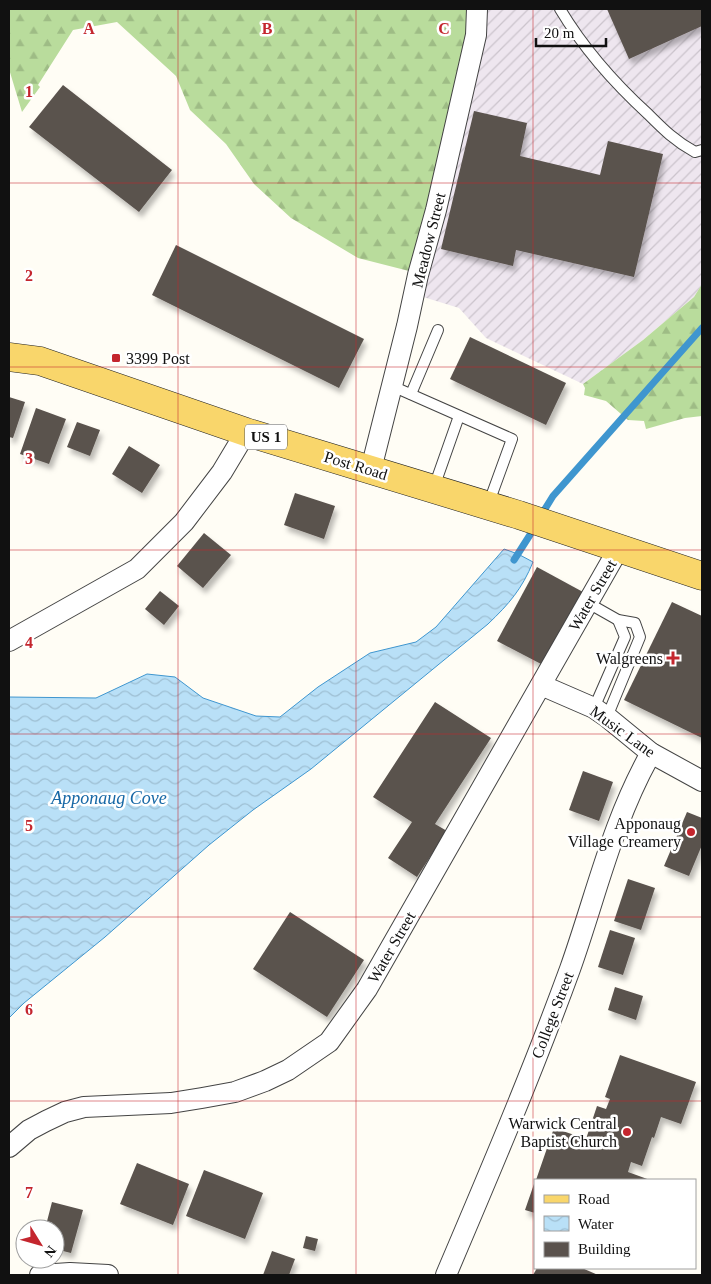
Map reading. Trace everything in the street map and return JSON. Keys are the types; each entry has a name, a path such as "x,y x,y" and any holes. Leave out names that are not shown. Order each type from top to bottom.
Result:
{"main road":[{"name":"Post Road","path":"9,357 40,361 246,432 524,516 702,576"}],"street":[{"name":"Meadow Street","path":"371,469 418,275 436,210 476,35 476,9"},
{"path":"9,640 137,569 184,522 222,472 246,432"},
{"name":"Water Street","path":"9,1147 29,1130 65,1112 84,1107 171,1103 235,1092 288,1070 329,1042 367,989 619,548"},
{"name":"Music Lane","path":"541,685 600,712 651,753 702,781"},
{"name":"College Street","path":"446,1275 545,1036 570,968 618,822 651,753"},
{"path":"40,1275 70,1273 108,1275"}],"lane":[{"path":"560,9 592,57 620,89 678,143 695,152 702,150"},
{"path":"411,394 438,330"},
{"path":"392,386 512,439 488,505"},
{"path":"433,488 459,416"},
{"path":"588,603 618,620 635,623 640,637 600,712"},
{"path":"600,712 625,637 618,620"}],"shaded area":[{"path":"480,9 702,9 702,284 694,297 643,340 583,384 486,338 459,308 407,292"}],"green space":[{"path":"9,9 480,9 482,28 409,271 358,258 291,218 254,184 226,144 190,110 176,76 117,22 73,30 38,85 40,87 22,112 9,69"},
{"path":"702,284 702,416 685,418 646,429 644,421 628,420 606,401 584,395 585,388 583,384 643,340 694,297"}],"water":[{"name":"Apponaug Cove","path":"504,549 533,562 514,596 488,624 311,769 253,810 209,845 105,937 24,1003 9,1018 9,697 96,698 147,674 175,677 203,698 256,716 280,717 318,687 370,653 416,642 436,627"}],"building":[{"path":"607,9 702,9 702,26 629,59"},
{"path":"63,85 172,170 139,212 29,127"},
{"path":"474,111 527,123 520,156 600,175 608,141 663,154 634,277 516,250 513,266 441,249"},
{"path":"176,245 364,339 339,388 152,295"},
{"path":"470,337 566,383 546,425 450,379"},
{"path":"9,397 25,402 13,438 9,437"},
{"path":"36,408 66,419 49,464 20,454"},
{"path":"77,422 100,430 90,456 67,447"},
{"path":"129,446 160,465 142,493 112,474"},
{"path":"295,493 335,506 324,539 284,525"},
{"path":"204,533 231,555 203,588 177,566"},
{"path":"537,567 583,592 543,665 497,641"},
{"path":"160,591 179,606 164,625 145,609"},
{"name":"Walgreens","path":"672,602 702,616 702,738 624,700"},
{"path":"435,702 491,738 435,824 447,831 417,877 388,858 412,822 373,797"},
{"path":"583,771 613,782 599,821 569,810"},
{"name":"Apponaug Village Creamery","path":"687,812 702,818 702,845 689,876 664,866"},
{"path":"628,879 655,888 641,930 614,921"},
{"path":"290,912 364,960 327,1017 253,969"},
{"path":"610,930 635,938 623,975 598,967"},
{"path":"615,987 643,996 636,1020 608,1010"},
{"path":"620,1055 696,1082 681,1124 661,1117 642,1166 631,1162 628,1172 647,1179 536,1179 554,1128 586,1139 597,1106 606,1109 610,1099 605,1097"},
{"path":"137,1163 189,1184 173,1225 120,1204"},
{"path":"204,1170 263,1193 245,1239 186,1216"},
{"path":"534,1184 534,1213 525,1210"},
{"path":"52,1202 83,1210 71,1253 65,1252 65,1219 48,1219"},
{"path":"306,1236 318,1239 315,1251 303,1248"},
{"path":"272,1251 295,1259 289,1275 263,1275"},
{"path":"536,1269 584,1269 598,1275 533,1275"}],"waterway":[{"path":"540,517 553,496 702,328"},
{"path":"514,560 535,527"}],"place":[{"name":"3399 Post","path":"116,358"},
{"name":"Walgreens","path":"673,658"},
{"name":"Apponaug Village Creamery","path":"691,832"},
{"name":"Warwick Central Baptist Church","path":"627,1132"}]}
